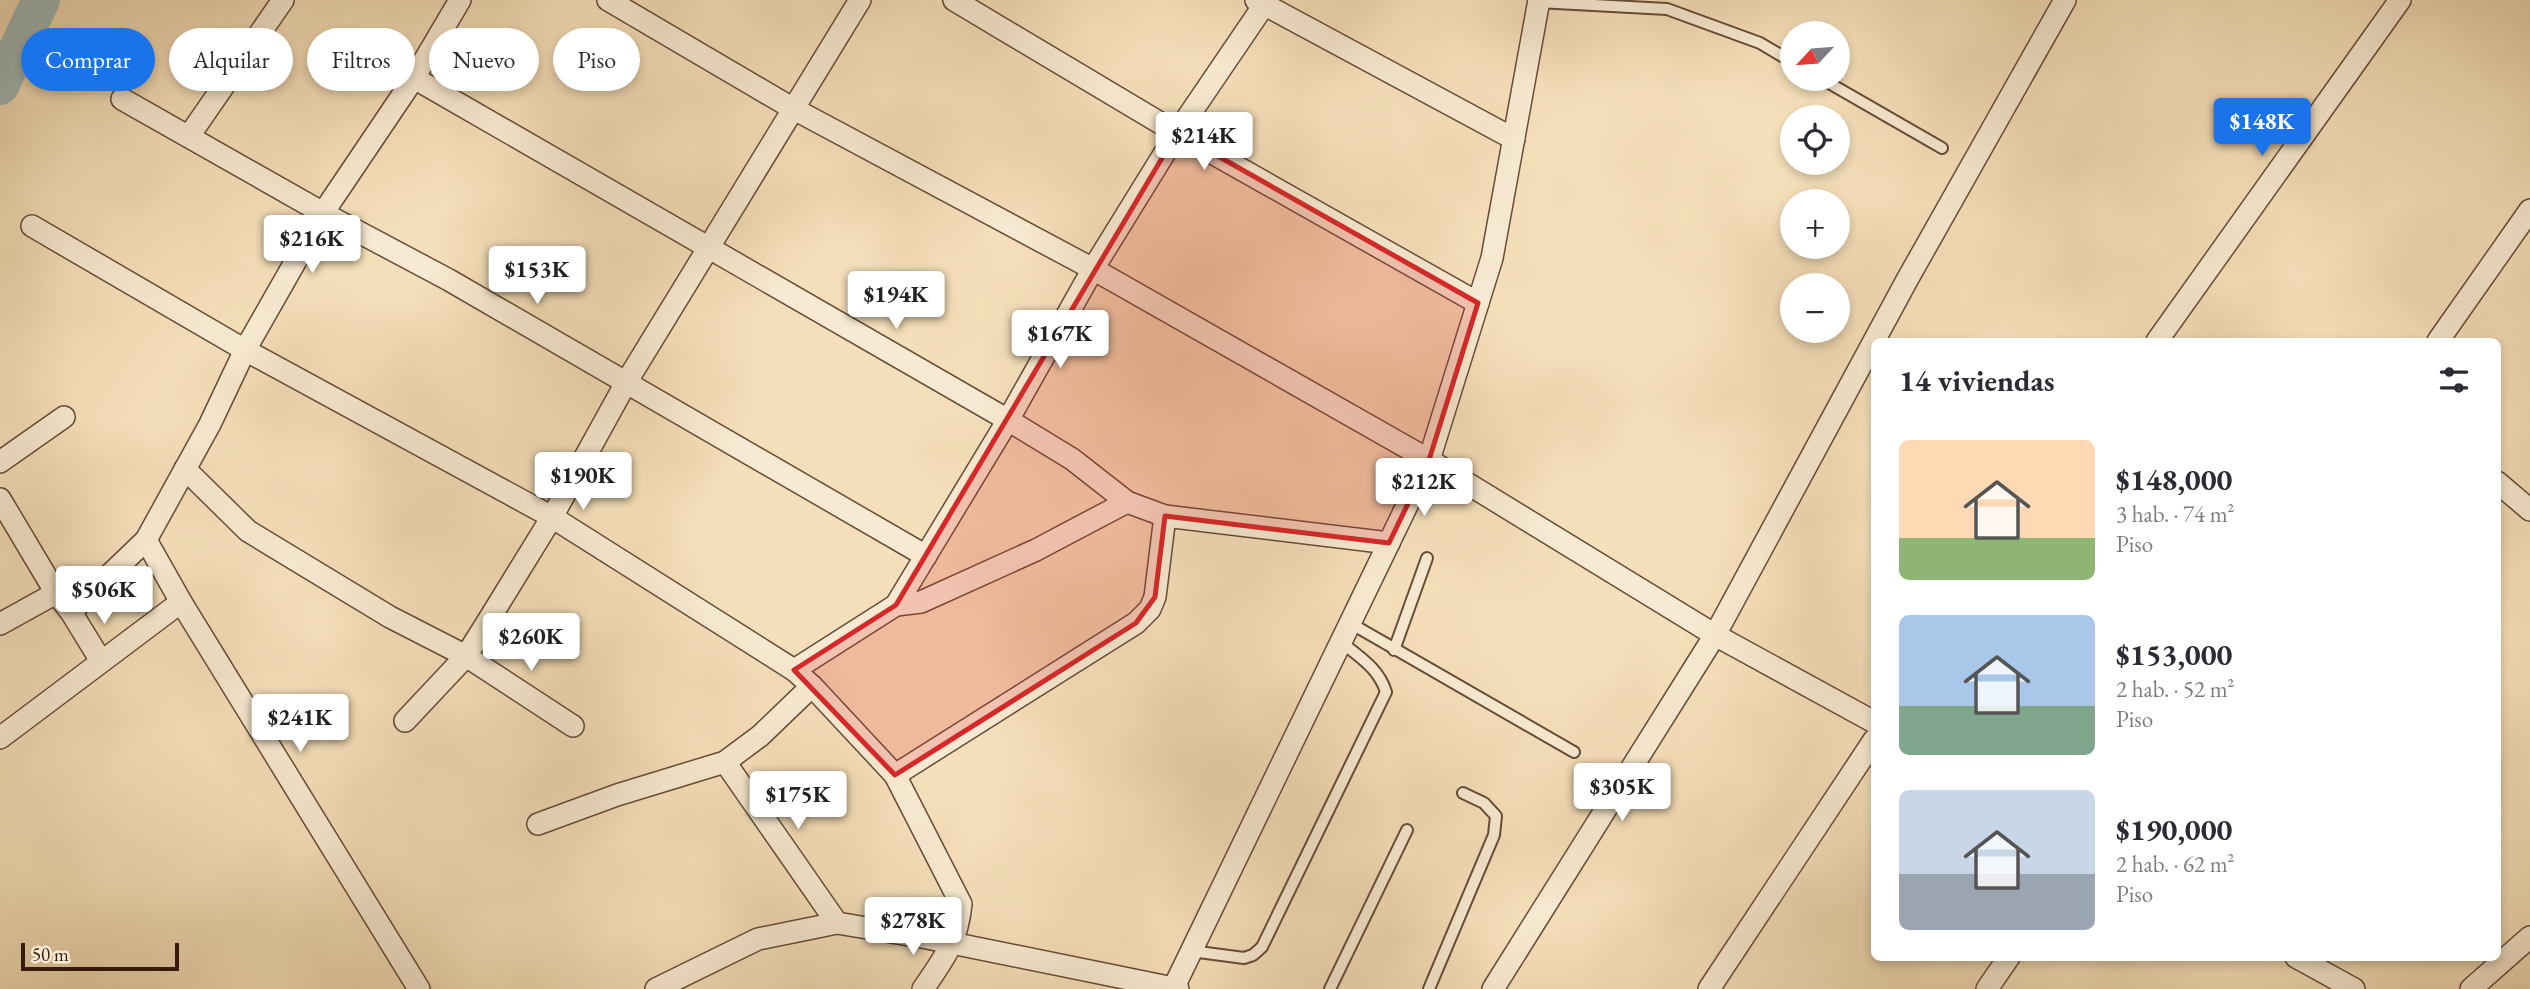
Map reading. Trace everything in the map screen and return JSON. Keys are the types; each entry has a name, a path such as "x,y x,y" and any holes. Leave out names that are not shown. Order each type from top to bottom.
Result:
{"street":[{"path":"189,135 283,0"},
{"path":"415,76 460,0"},
{"path":"608,0 792,108 1093,269 1429,460 1715,635 1871,720"},
{"path":"405,721 466,656 552,517 626,381 860,0"},
{"path":"954,0 1177,133 1478,303"},
{"path":"1876,338 2065,0"},
{"path":"2159,338 2400,0"},
{"path":"656,989 758,939 837,923 953,943 1175,989 1429,460 1492,258 1538,1"},
{"path":"896,605 1008,420 1093,269 1260,2 1514,139"},
{"path":"415,79 1072,458 1127,502 1165,516 1389,543"},
{"path":"71,612 146,540 210,424 245,350 323,213 405,91"},
{"path":"122,99 323,213 449,279 926,556"},
{"path":"2440,338 2530,210"},
{"path":"32,226 245,350 552,517 794,670 895,775 961,904 959,925 953,943 923,989"},
{"path":"1493,989 1715,635 1871,347"},
{"path":"0,462 64,417"},
{"path":"185,469 248,531 390,617 466,656 573,726"},
{"path":"2501,485 2530,510"},
{"path":"0,499 55,593 71,612 101,661"},
{"path":"794,670 896,605 921,602 1036,550 1127,502"},
{"path":"895,775 1136,623 1150,609 1155,597 1165,516"},
{"path":"146,540 181,602 419,989"},
{"path":"0,624 55,593"},
{"path":"0,738 181,602"},
{"path":"538,824 617,795 725,762 760,736 812,686"},
{"path":"1709,989 1871,745"},
{"path":"725,762 837,923"},
{"path":"2471,989 2530,937"},
{"path":"1987,989 2006,961"},
{"path":"2303,961 2354,989"}],"lane":[{"path":"1538,1 1667,9 1760,43 1780,55"},
{"path":"1843,91 1942,148"},
{"path":"1394,650 1427,558"},
{"path":"1345,633 1394,650 1574,752"},
{"path":"1191,951 1244,958 1253,956 1262,947 1386,692 1382,678 1345,633"},
{"path":"1429,989 1494,835 1496,816 1484,803 1464,793"},
{"path":"1330,989 1407,830"}],"highlighted area":[{"path":"1177,133 1478,303 1429,460 1389,543 1165,516 1155,597 1136,623 895,775 794,670 896,605"}],"waterway":[{"path":"0,86 41,0"}]}
